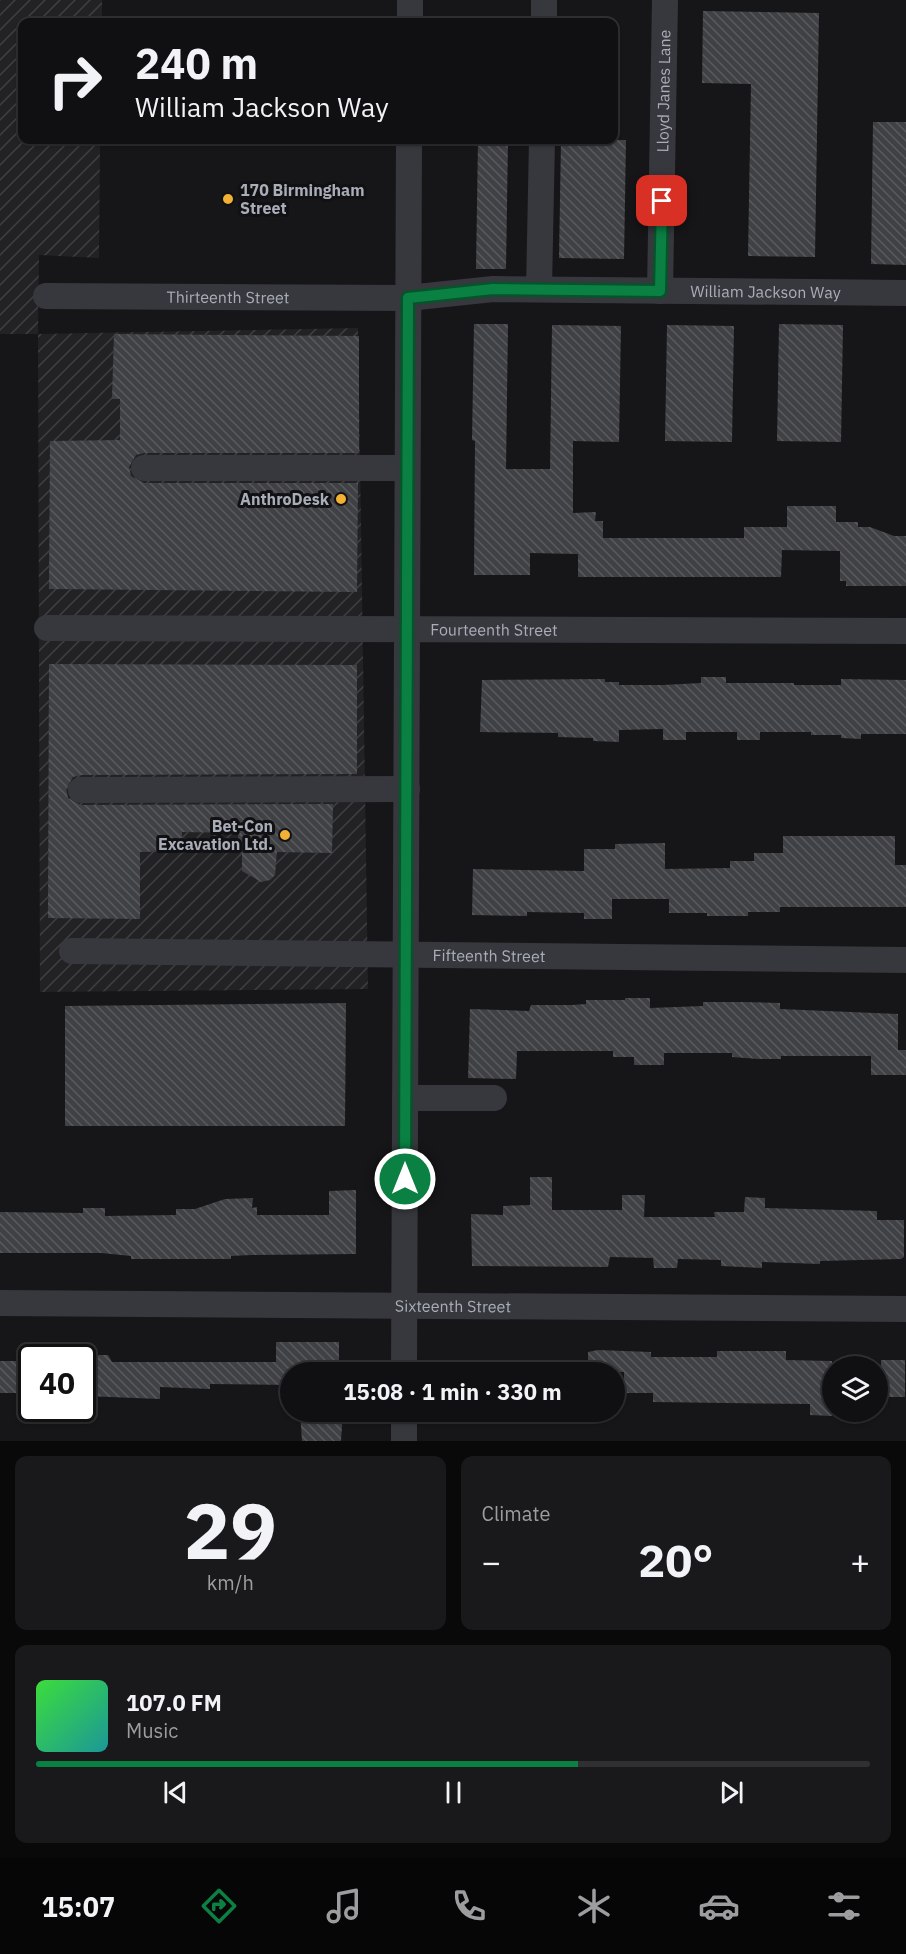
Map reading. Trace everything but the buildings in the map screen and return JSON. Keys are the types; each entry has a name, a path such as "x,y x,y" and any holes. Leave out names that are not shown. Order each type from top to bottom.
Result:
{"street":[{"path":"410,0 410,18"},
{"path":"544,0 544,18"},
{"name":"Lloyd Janes Lane","path":"660,291 665,0"},
{"path":"404,1362 409,144"},
{"path":"539,289 542,144"},
{"name":"William Jackson Way","path":"408,298 493,289 906,293"},
{"name":"Thirteenth Street","path":"46,296 408,298"},
{"path":"144,468 407,468"},
{"name":"Fourteenth Street","path":"47,628 906,631"},
{"path":"81,790 407,789"},
{"name":"Fifteenth Street","path":"72,951 906,960"},
{"path":"405,1098 494,1098"},
{"name":"Sixteenth Street","path":"0,1303 906,1309"},
{"path":"404,1422 404,1441"}],"shaded area":[{"path":"0,0 102,0 102,18 18,18 18,144 100,144 99,258 39,255 38,334 0,334"},
{"path":"358,328 368,989 40,992 38,334"}],"place":[{"name":"170 Birmingham Street","path":"228,199"},
{"name":"AnthroDesk","path":"341,499"},
{"name":"Bet-Con Excavation Ltd.","path":"285,835"}],"route":[{"path":"405,1179 408,298 493,289 660,291 662,201"}]}
